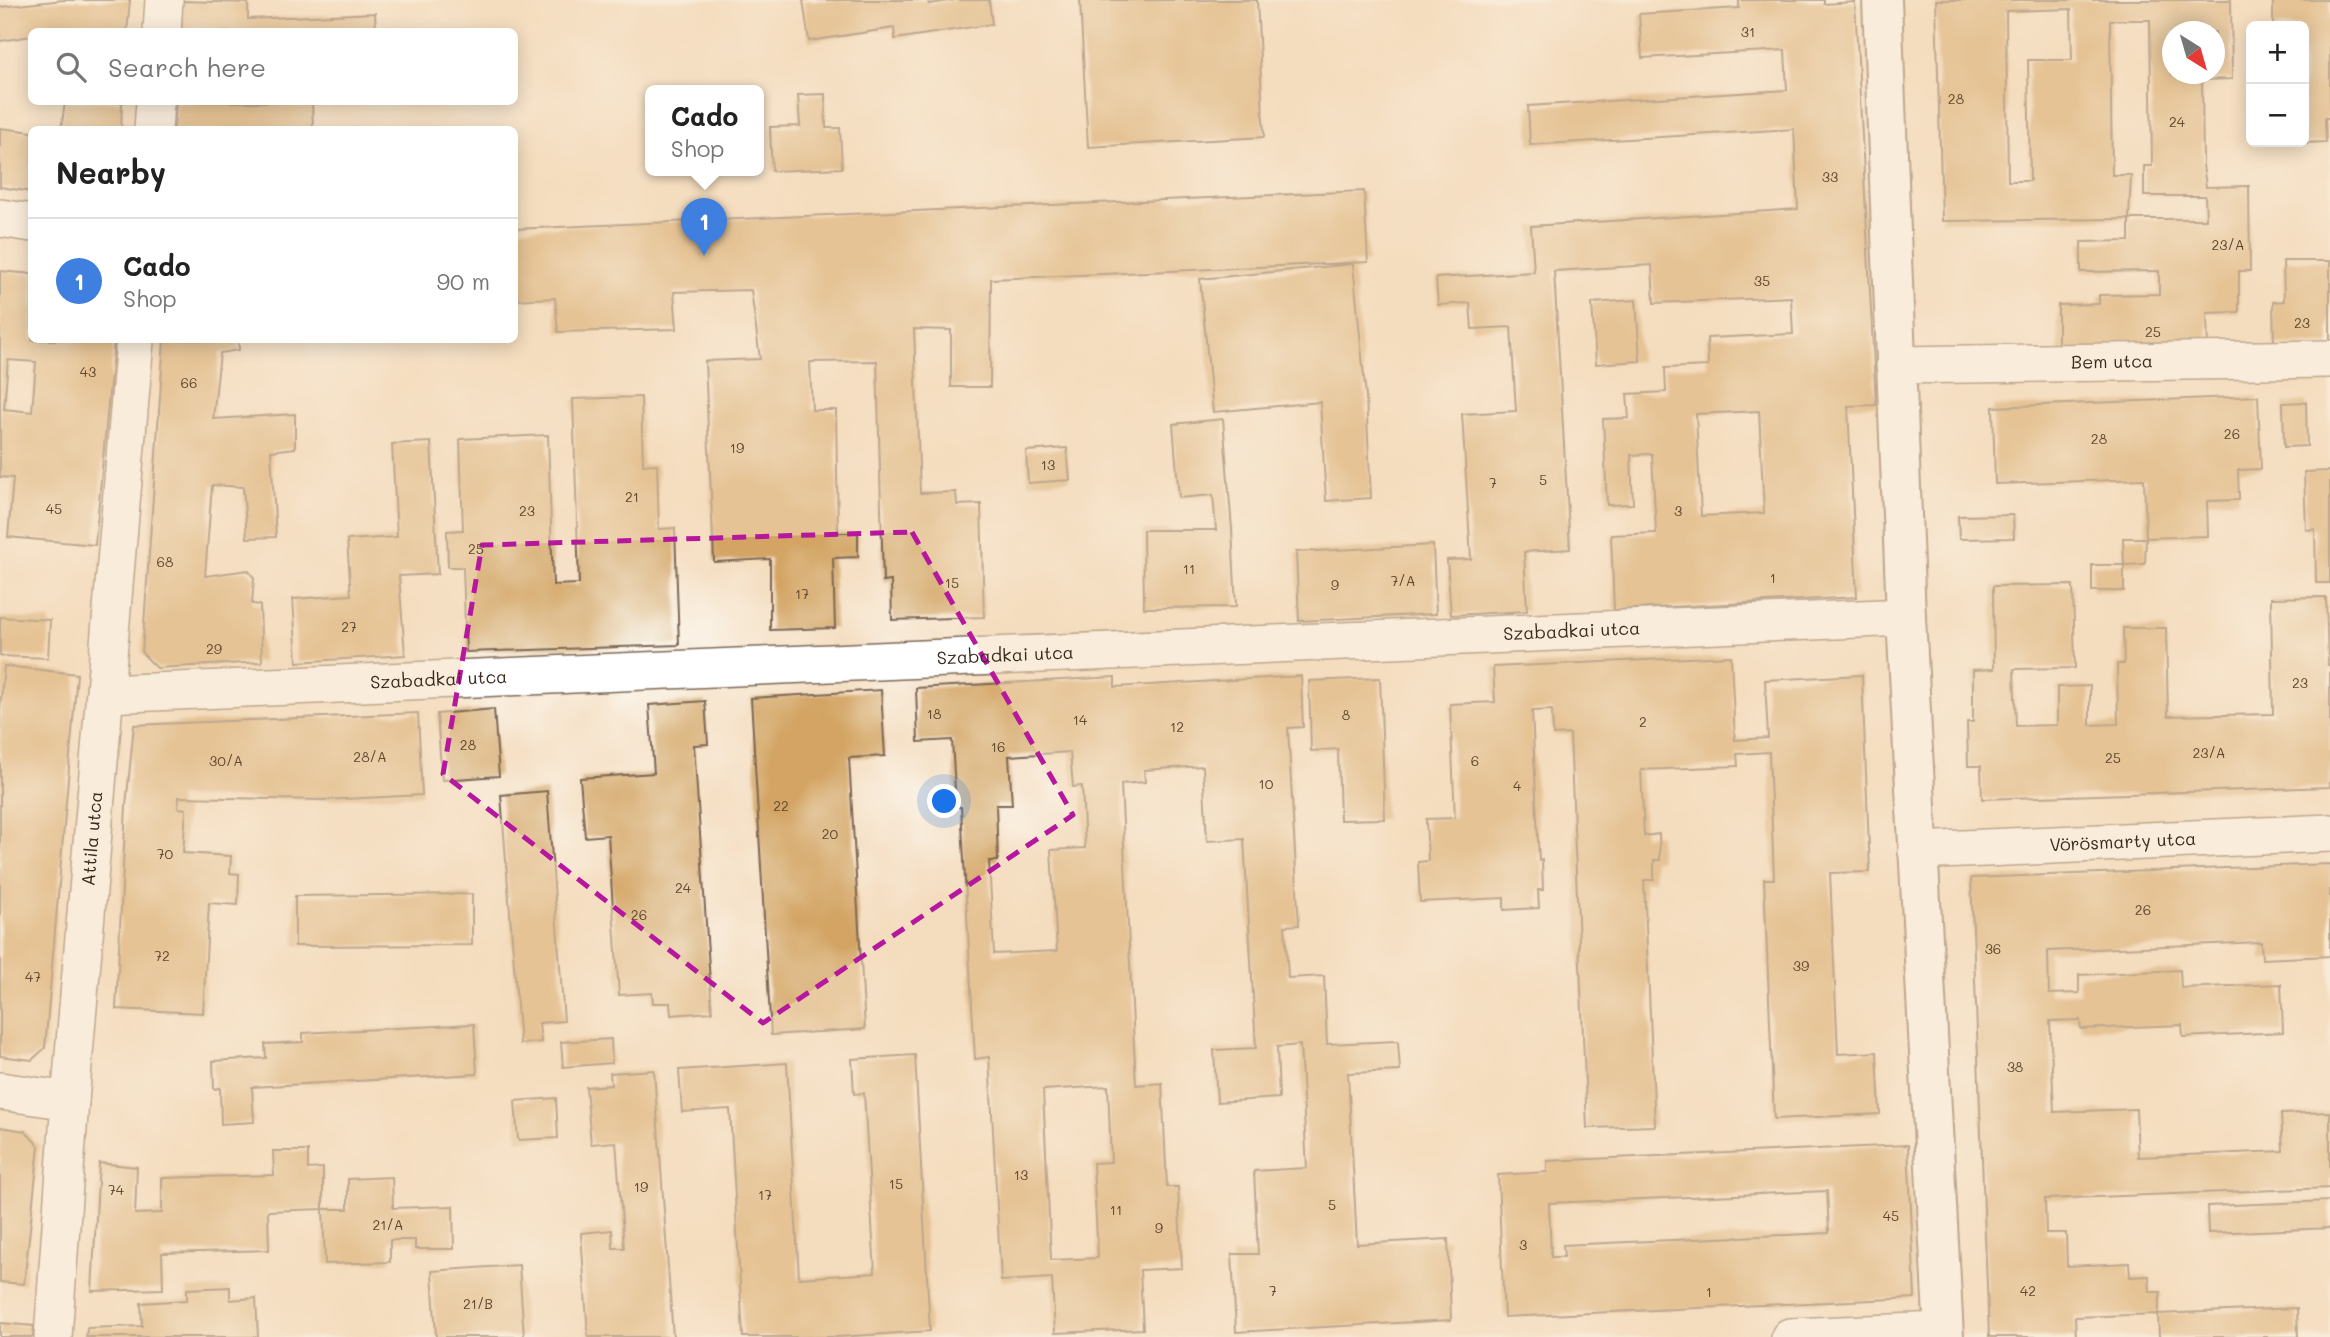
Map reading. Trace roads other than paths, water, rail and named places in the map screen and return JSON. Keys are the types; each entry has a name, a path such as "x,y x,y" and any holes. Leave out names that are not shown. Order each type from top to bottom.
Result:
{"street":[{"path":"162,28 164,0"},
{"path":"1790,1337 1943,1334 1906,617 1882,0"},
{"path":"153,126 155,105"},
{"path":"0,218 28,222"},
{"name":"Attila utca","path":"53,1337 135,343"},
{"name":"Bem utca","path":"1895,365 2330,359"},
{"name":"Szabadkai utca","path":"105,694 1906,617"},
{"name":"Vörösmarty utca","path":"1917,850 2330,833"},
{"path":"0,1091 71,1101"}],"place":[{"name":"Cado","path":"704,256"}]}
